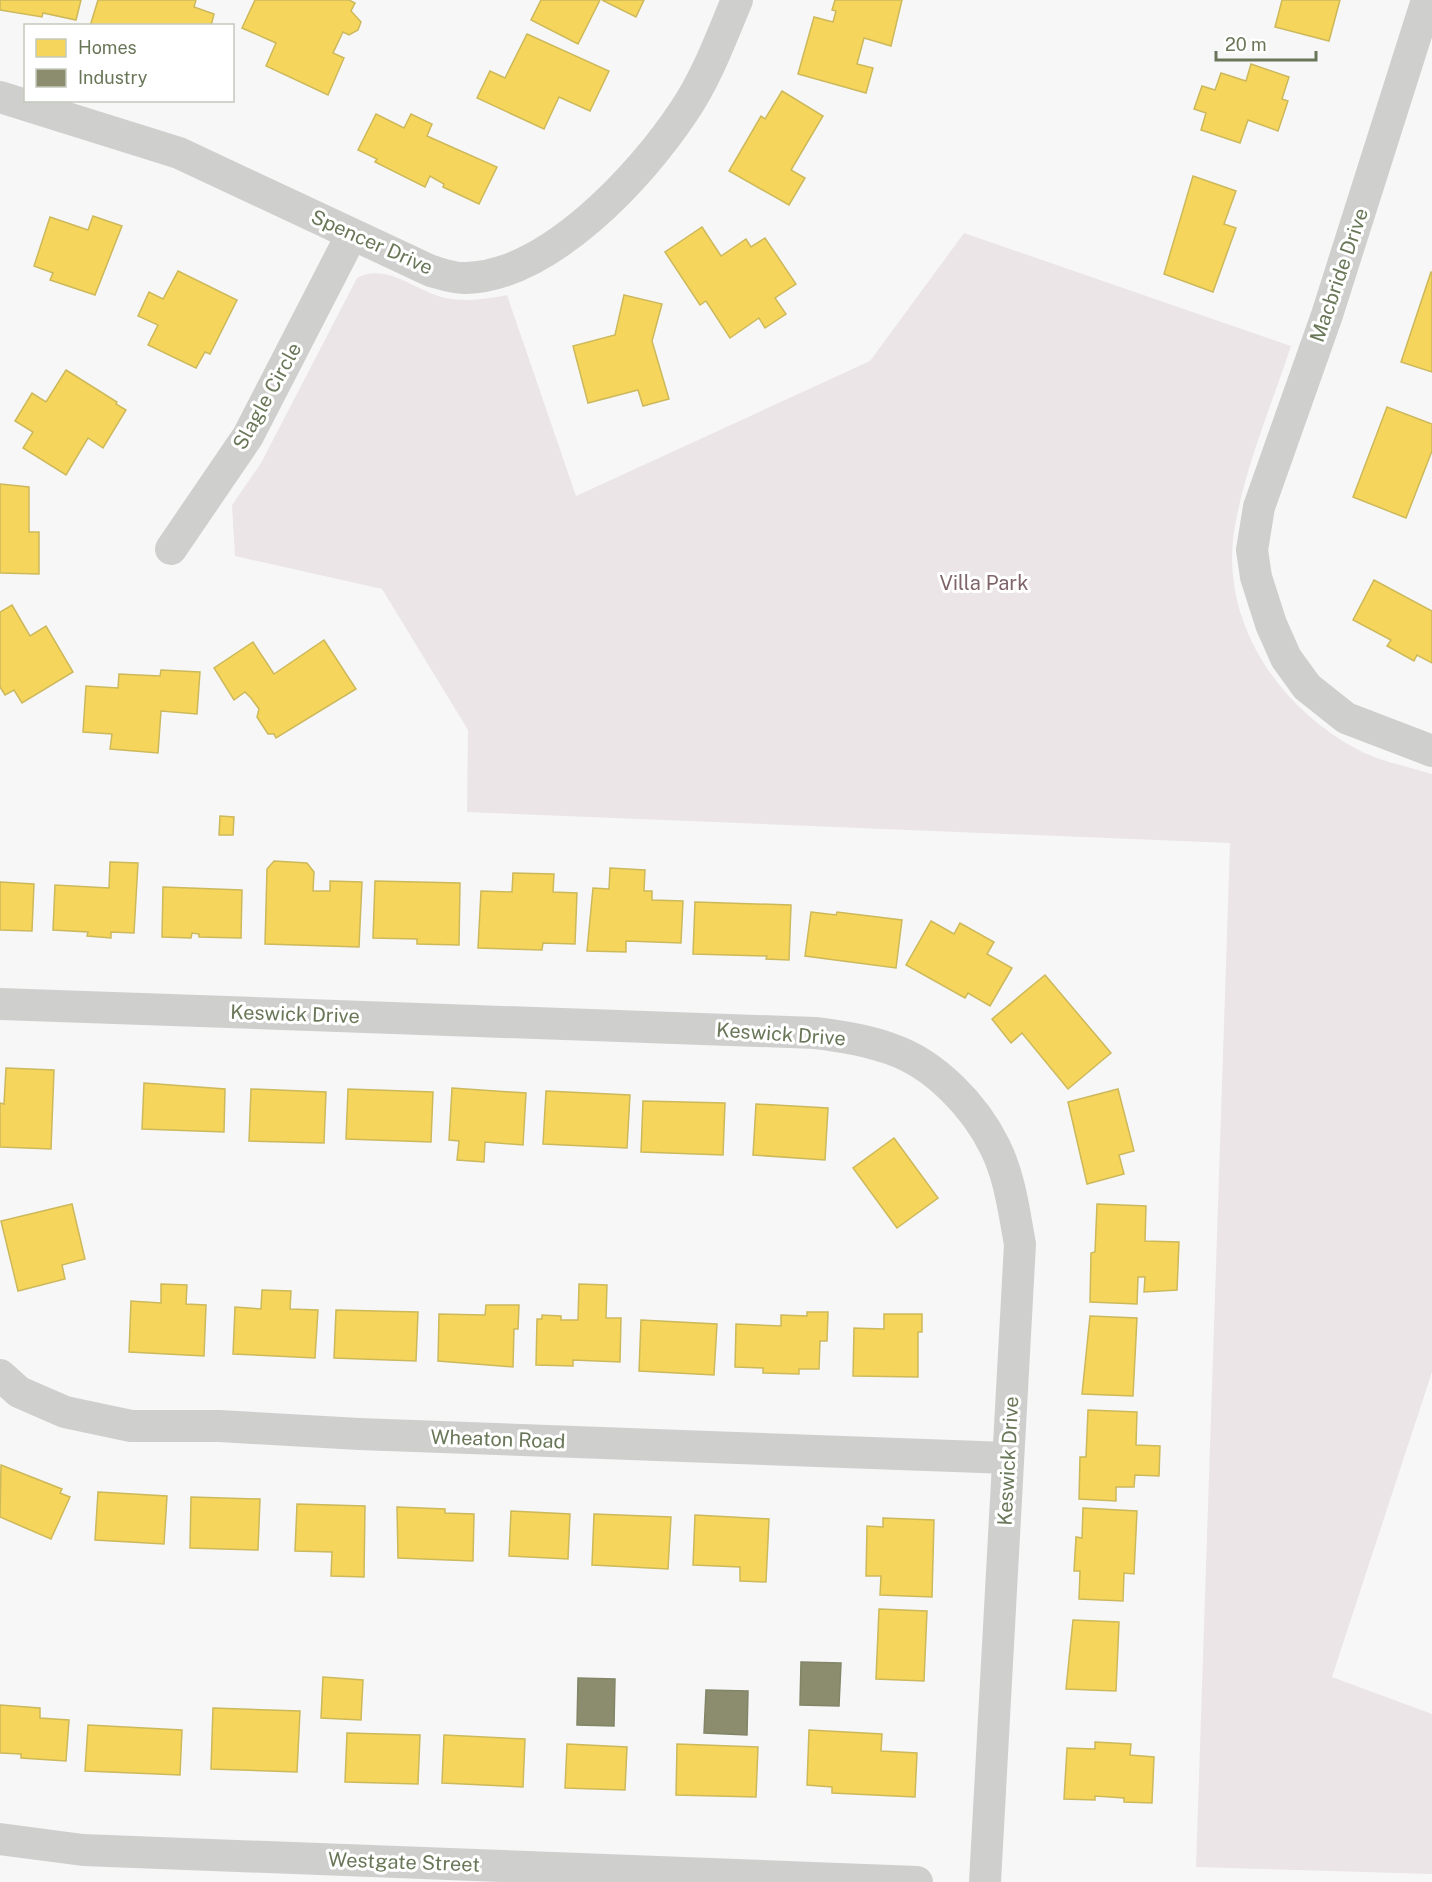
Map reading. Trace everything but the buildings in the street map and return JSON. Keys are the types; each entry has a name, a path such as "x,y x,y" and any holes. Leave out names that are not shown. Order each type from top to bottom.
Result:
{"street":[{"name":"Spencer Drive","path":"0,97 179,153 351,236 431,271 465,279 510,271 553,246 606,204 645,164 685,110 712,60 737,0"},
{"name":"Macbride Drive","path":"1427,0 1327,315 1259,507 1252,550 1256,577 1271,624 1286,658 1307,687 1346,718 1432,751"},
{"name":"Slagle Circle","path":"171,549 248,436 351,236"},
{"name":"Keswick Drive","path":"0,1004 815,1033 851,1038 893,1050 951,1087 974,1113 996,1148 1010,1191 1020,1244 985,1882"},
{"name":"Wheaton Road","path":"0,1375 19,1392 65,1412 130,1426 219,1426 1008,1458"},
{"name":"Westgate Street","path":"0,1839 83,1850 917,1882"}],"green space":[{"name":"Villa Park","path":"964,233 1291,346 1251,462 1234,532 1232,566 1237,598 1247,630 1261,659 1280,686 1302,710 1327,731 1373,756 1432,774 1432,1372 1332,1677 1432,1714 1432,1874 1196,1867 1230,843 467,812 468,730 382,589 235,556 232,505 261,463 357,278 379,273 390,275 445,298 461,300 507,295 576,496 870,361"}]}
